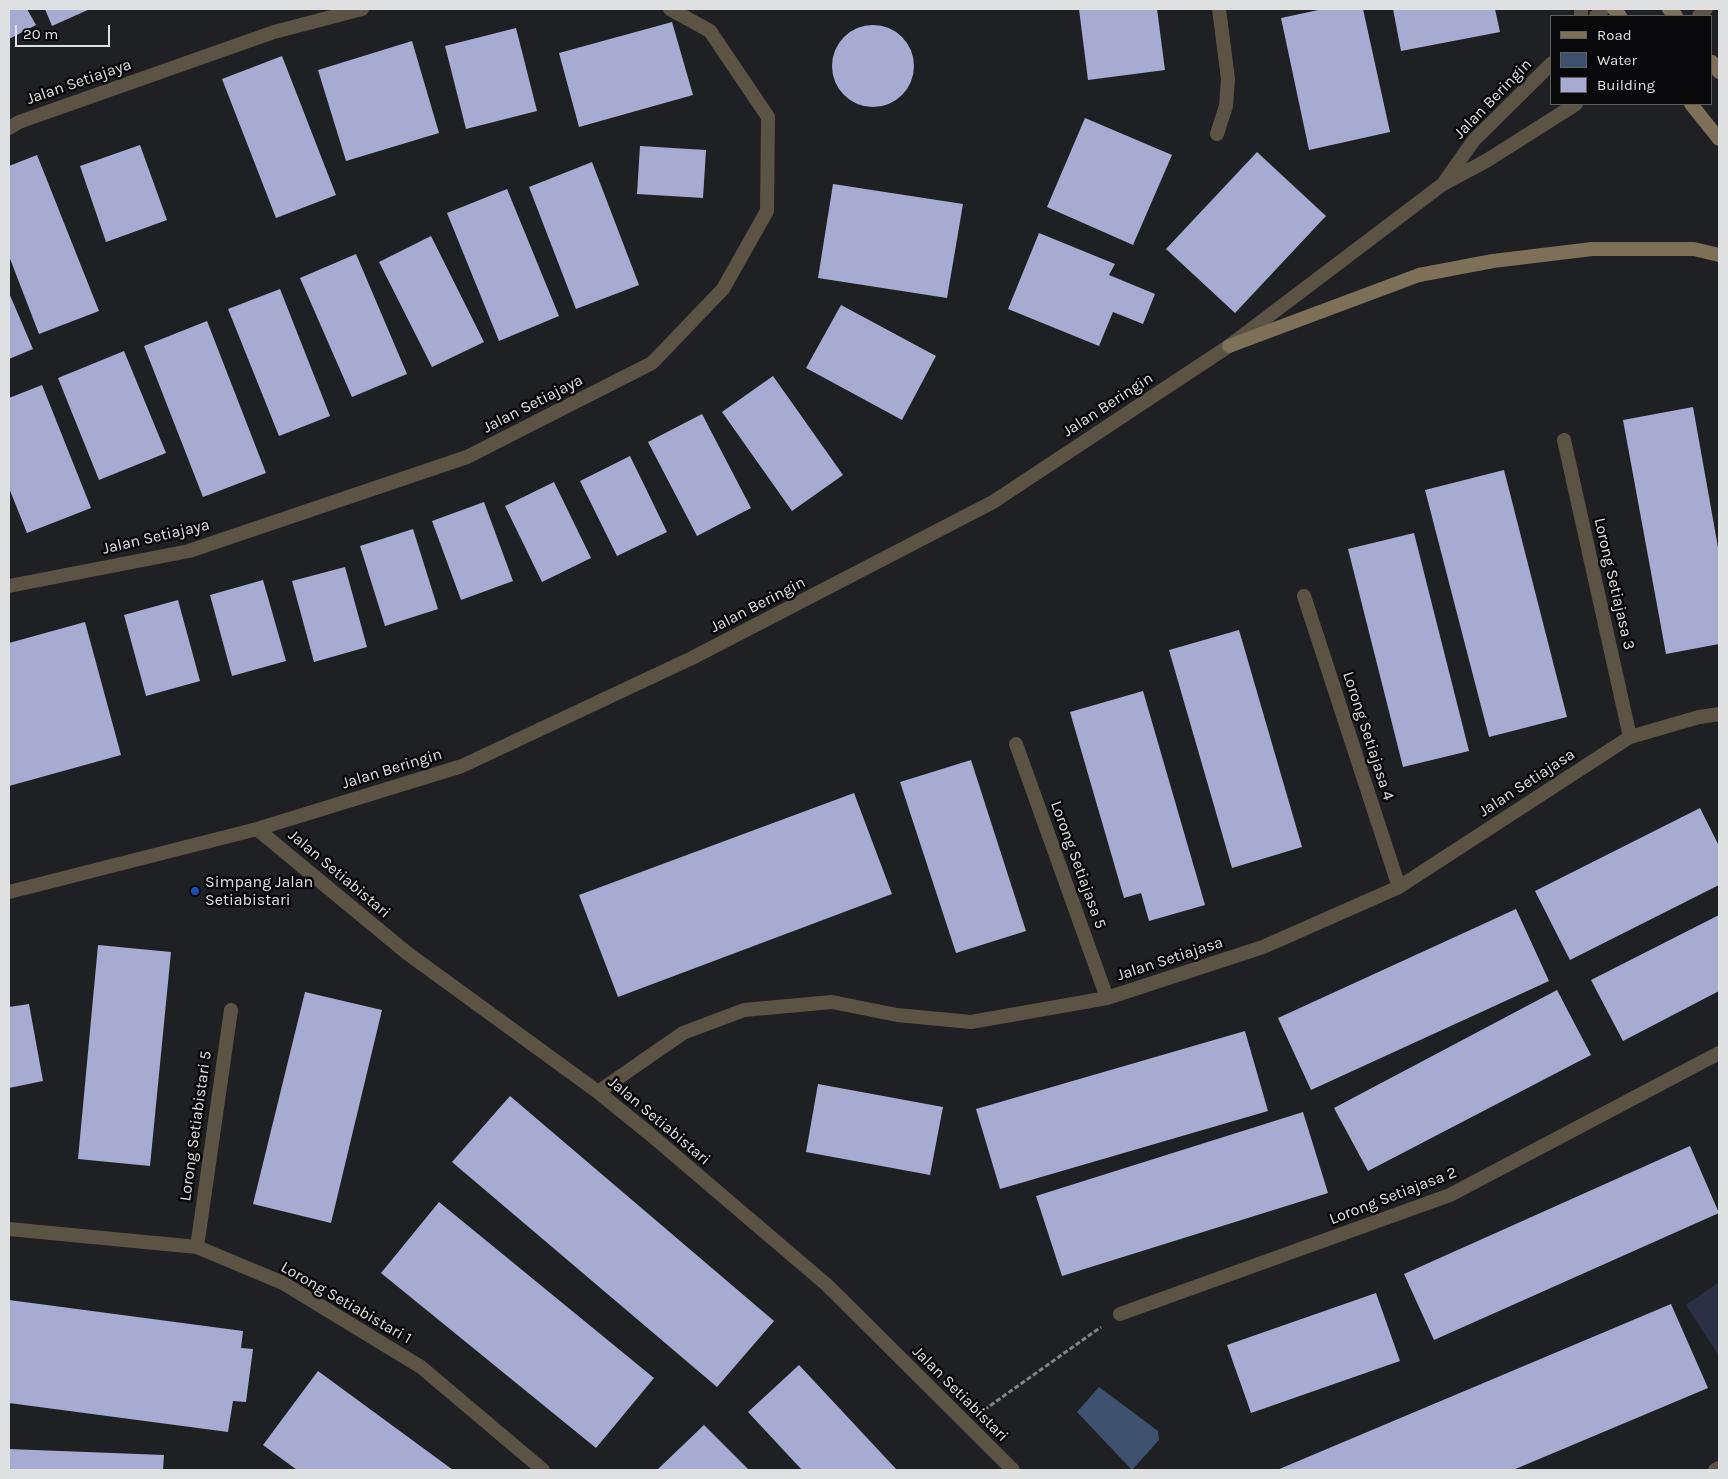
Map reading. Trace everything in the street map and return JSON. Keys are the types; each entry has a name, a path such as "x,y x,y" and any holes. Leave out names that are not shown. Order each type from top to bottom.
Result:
{"main road":[{"path":"1692,105 1719,139"},
{"path":"1229,346 1419,275 1493,261 1592,250 1694,249 1719,255"}],"street":[{"name":"Jalan Setiajaya","path":"9,128 19,122 274,32 362,9"},
{"name":"Jalan Setiajaya","path":"9,586 189,551 467,457 652,363 723,289 767,211 768,118 710,31 670,9"},
{"path":"1217,134 1226,106 1228,79 1219,9"},
{"name":"Jalan Beringin","path":"1443,184 1474,140 1550,64"},
{"name":"Jalan Beringin","path":"9,892 257,829 462,766 692,658 993,502 1229,346 1443,184 1486,161 1574,105"},
{"name":"Lorong Setiajasa 3","path":"1564,440 1630,736"},
{"name":"Lorong Setiajasa 4","path":"1304,596 1399,887"},
{"name":"Jalan Setiajasa","path":"598,1092 684,1033 744,1010 832,1002 897,1015 971,1022 1107,998 1263,947 1399,887 1630,736 1699,717 1719,714"},
{"name":"Lorong Setiajasa 5","path":"1016,744 1107,998"},
{"name":"Jalan Setiabistari","path":"257,829 407,953 598,1092 827,1285 1013,1470"},
{"name":"Lorong Setiabistari 5","path":"197,1247 231,1010"},
{"name":"Lorong Setiajasa 2","path":"1120,1314 1450,1195 1719,1053"},
{"name":"Lorong Setiabistari 1","path":"9,1229 197,1247 283,1283 421,1367 543,1470"},
{"path":"1715,1470 1719,1468"}],"path":[{"path":"965,1423 1120,1314"}],"shaded area":[{"path":"1719,1282 1719,1356 1686,1305"}],"water":[{"path":"1099,1387 1158,1431 1159,1440 1132,1470 1077,1412"}],"building":[{"path":"9,9 27,9 36,25 9,39"},
{"path":"45,9 90,9 52,26"},
{"path":"1079,9 1157,9 1165,70 1088,80"},
{"path":"1323,9 1363,9 1390,132 1309,150 1281,18"},
{"path":"1393,9 1495,9 1500,32 1401,51"},
{"path":"672,22 693,95 579,127 559,53"},
{"path":"873,25 889,28 902,37 911,50 914,66 911,82 902,95 889,104 873,107 857,104 844,95 835,82 832,66 835,50 844,37 857,28"},
{"path":"516,28 537,111 466,129 445,46"},
{"path":"412,41 439,133 346,161 318,70"},
{"path":"282,56 336,195 276,218 222,79"},
{"path":"1085,118 1172,155 1133,245 1047,207"},
{"path":"140,145 167,220 106,242 80,166"},
{"path":"640,146 706,150 703,198 637,194"},
{"path":"1257,152 1326,216 1235,313 1166,249"},
{"path":"37,155 99,311 39,334 9,256 9,166"},
{"path":"592,162 639,285 576,309 529,187"},
{"path":"833,184 963,204 947,298 818,278"},
{"path":"507,189 559,316 499,341 447,213"},
{"path":"1039,233 1115,264 1109,275 1155,294 1143,324 1113,312 1099,346 1008,309"},
{"path":"431,236 484,342 432,367 379,262"},
{"path":"356,254 407,374 352,397 300,278"},
{"path":"280,289 330,416 279,436 228,309"},
{"path":"9,293 33,349 9,359"},
{"path":"841,305 936,356 902,420 806,368"},
{"path":"207,321 266,473 203,497 144,346"},
{"path":"124,351 166,453 99,480 58,378"},
{"path":"773,376 843,475 792,511 722,412"},
{"path":"42,385 91,508 27,533 9,488 9,398"},
{"path":"1693,407 1719,553 1719,644 1666,654 1623,420"},
{"path":"702,414 751,508 697,536 648,442"},
{"path":"630,456 667,532 617,556 580,481"},
{"path":"1504,470 1567,717 1489,737 1425,490"},
{"path":"554,482 591,558 542,582 505,506"},
{"path":"484,502 513,581 461,600 432,521"},
{"path":"413,529 438,609 385,626 360,546"},
{"path":"1414,533 1469,751 1403,767 1348,549"},
{"path":"345,567 367,647 314,662 292,581"},
{"path":"263,580 286,661 232,676 210,595"},
{"path":"178,600 200,681 146,696 124,615"},
{"path":"85,622 121,755 9,786 9,643"},
{"path":"1239,630 1302,847 1232,868 1169,650"},
{"path":"1143,691 1205,905 1149,921 1141,893 1124,898 1070,712"},
{"path":"971,760 1026,931 956,953 900,782"},
{"path":"854,793 892,894 618,997 579,895"},
{"path":"1700,808 1719,846 1719,885 1570,960 1535,891"},
{"path":"1516,909 1549,981 1311,1090 1278,1018"},
{"path":"1719,915 1719,991 1623,1041 1591,980"},
{"path":"98,945 171,952 150,1166 78,1159"},
{"path":"1557,990 1591,1055 1368,1171 1334,1108"},
{"path":"305,992 382,1010 331,1223 253,1204"},
{"path":"29,1004 43,1081 9,1088 9,1007"},
{"path":"1245,1031 1268,1111 1000,1189 976,1109"},
{"path":"818,1084 943,1107 930,1175 806,1152"},
{"path":"510,1096 774,1321 717,1387 452,1162"},
{"path":"1303,1112 1328,1193 1062,1276 1036,1196"},
{"path":"1690,1146 1719,1213 1434,1340 1404,1274"},
{"path":"439,1202 654,1378 596,1448 381,1273"},
{"path":"1376,1293 1400,1361 1251,1413 1227,1345"},
{"path":"9,1300 243,1331 241,1348 253,1349 246,1402 233,1401 228,1432 9,1403"},
{"path":"1671,1304 1708,1388 1513,1470 1277,1470"},
{"path":"799,1365 897,1470 802,1470 748,1412"},
{"path":"318,1371 453,1470 297,1470 263,1445"},
{"path":"704,1425 749,1470 657,1470"},
{"path":"9,1449 164,1455 163,1470 9,1470"}],"place":[{"name":"Simpang Jalan Setiabistari","path":"195,891"}]}
